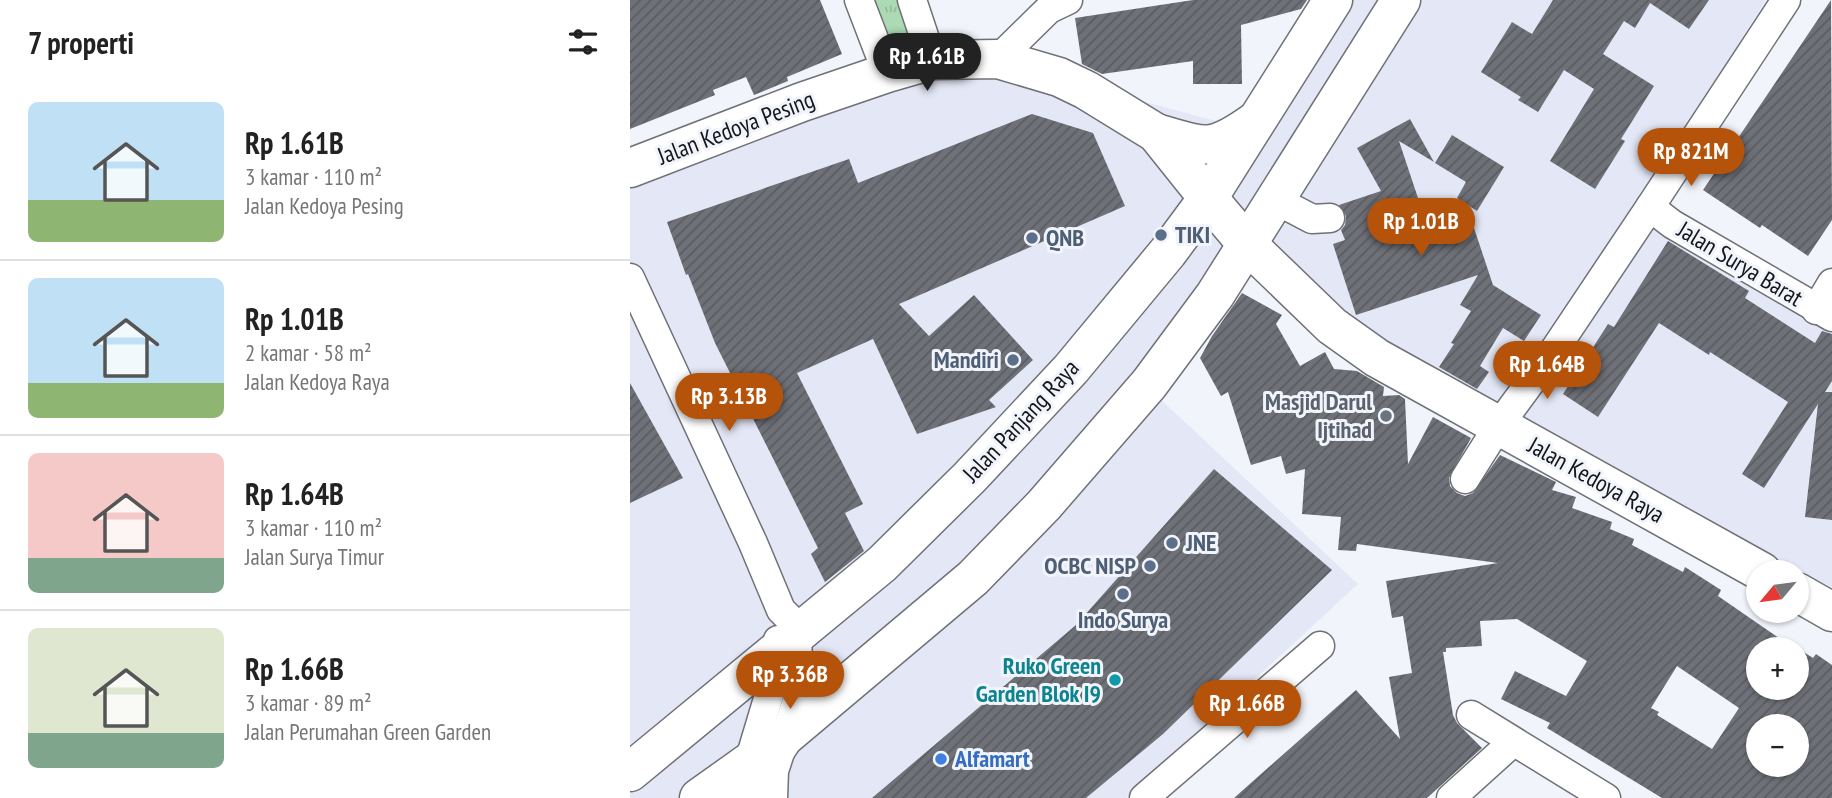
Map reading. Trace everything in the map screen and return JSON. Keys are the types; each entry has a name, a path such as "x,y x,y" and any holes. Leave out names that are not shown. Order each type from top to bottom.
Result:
{"main road":[{"name":"Jalan Panjang Raya","path":"630,772 786,631 882,564 970,477 1071,369 1256,121 1333,0"},
{"path":"699,798 753,789 783,738 973,578 1044,505 1149,384 1215,295 1401,0"},
{"name":"Jalan Kedoya Pesing","path":"630,168 887,73 932,60 998,59 1059,77 1121,110 1156,133 1196,202"},
{"path":"1156,133 1212,146 1228,140 1256,121"},
{"name":"Jalan Kedoya Raya","path":"1196,202 1246,243 1332,326 1377,358 1746,563"},
{"path":"1810,599 1832,612"}],"street":[{"path":"859,0 887,73"},
{"path":"912,0 932,60"},
{"path":"998,59 1049,9 1068,0"},
{"path":"1465,479 1499,425 1555,349 1786,0"},
{"path":"1274,199 1312,219 1330,218"},
{"name":"Jalan Surya Barat","path":"1650,207 1672,224 1824,314"},
{"path":"630,278 753,543 786,631 799,694 783,738"},
{"path":"1824,314 1832,284"},
{"path":"753,789 773,682 786,631"},
{"path":"1144,798 1320,646"},
{"path":"1472,715 1606,798"},
{"path":"1451,798 1513,741"}],"shaded area":[{"path":"1329,0 1766,0 1635,209 1832,318 1832,632 1810,620 1810,560 1746,560 1746,585 1698,558 1403,369 1261,248 1155,394 1358,584 1126,798 630,798 630,150 942,42 1119,95 1268,135"}],"green space":[{"path":"844,0 924,0 942,42 869,66"}],"building":[{"path":"630,0 820,0 842,54 787,77 788,81 754,95 746,77 713,90 715,95 630,129"},
{"path":"1193,0 1307,0 1301,9 1241,25 1242,84 1193,84 1193,61 1102,74 1082,64 1075,18"},
{"path":"1553,0 1709,0 1689,29 1650,3 1635,28 1624,21 1603,54 1654,86 1621,139 1625,141 1595,189 1550,161 1594,89 1564,70 1538,112 1518,100 1521,97 1481,72 1512,22 1532,34"},
{"path":"1831,0 1832,220 1808,256 1703,190"},
{"path":"1032,114 1093,133 1125,206 899,304 929,336 974,295 1033,360 989,400 996,407 917,434 873,339 797,373 863,504 845,513 864,551 825,582 811,554 818,548 715,343 667,222 849,159 858,183"},
{"path":"1410,119 1434,162 1399,141 1432,240 1435,234 1472,222 1493,285 1541,315 1524,341 1503,328 1480,366 1489,372 1477,389 1439,367 1471,311 1460,305 1478,275 1356,315 1333,244 1345,240 1341,230 1346,216 1339,205 1381,191 1357,148"},
{"path":"1452,135 1504,167 1477,211 1457,198 1466,182 1435,163"},
{"path":"1668,241 1749,291 1745,298 1815,343 1822,331 1832,334 1832,381 1825,392 1832,392 1832,520 1805,517 1818,404 1764,488 1742,474 1788,402 1659,323 1598,417 1563,394 1608,324 1614,327"},
{"path":"1242,293 1282,315 1276,324 1300,366 1325,352 1334,369 1357,371 1384,387 1383,396 1399,395 1405,399 1408,464 1433,417 1471,438 1449,478 1450,486 1457,493 1465,496 1473,493 1500,455 1556,482 1552,490 1576,497 1572,508 1612,522 1610,529 1634,539 1632,545 1683,572 1685,567 1721,590 1718,596 1746,615 1746,623 1757,623 1778,637 1746,637 1746,700 1809,700 1809,656 1813,658 1816,654 1832,665 1832,798 1662,798 1547,728 1550,723 1501,699 1515,671 1566,696 1587,661 1517,619 1480,621 1482,646 1446,648 1446,652 1443,652 1453,715 1457,723 1482,748 1427,798 1234,798 1356,690 1400,739 1389,677 1412,673 1403,616 1392,618 1386,581 1498,563 1357,544 1356,551 1338,550 1341,517 1302,514 1305,469 1286,474 1281,456 1251,465 1228,392 1221,396 1200,358","holes":["1677,666 1739,708 1712,749 1657,715 1659,712 1651,708"]},
{"path":"630,383 683,478 630,503"},
{"name":"Ruko Green Garden Blok I9","path":"1214,469 1332,570 1163,734 1086,798 872,798 1076,625"}],"place":[{"name":"TIKI","path":"1161,235"},
{"name":"QNB","path":"1032,238"},
{"name":"Mandiri","path":"1013,360"},
{"name":"Masjid Darul Ijtihad","path":"1386,416"},
{"name":"JNE","path":"1172,543"},
{"name":"OCBC NISP","path":"1150,566"},
{"name":"Indo Surya","path":"1123,594"},
{"name":"Ruko Green Garden Blok I9","path":"1115,680"},
{"name":"Alfamart","path":"941,759"}]}
